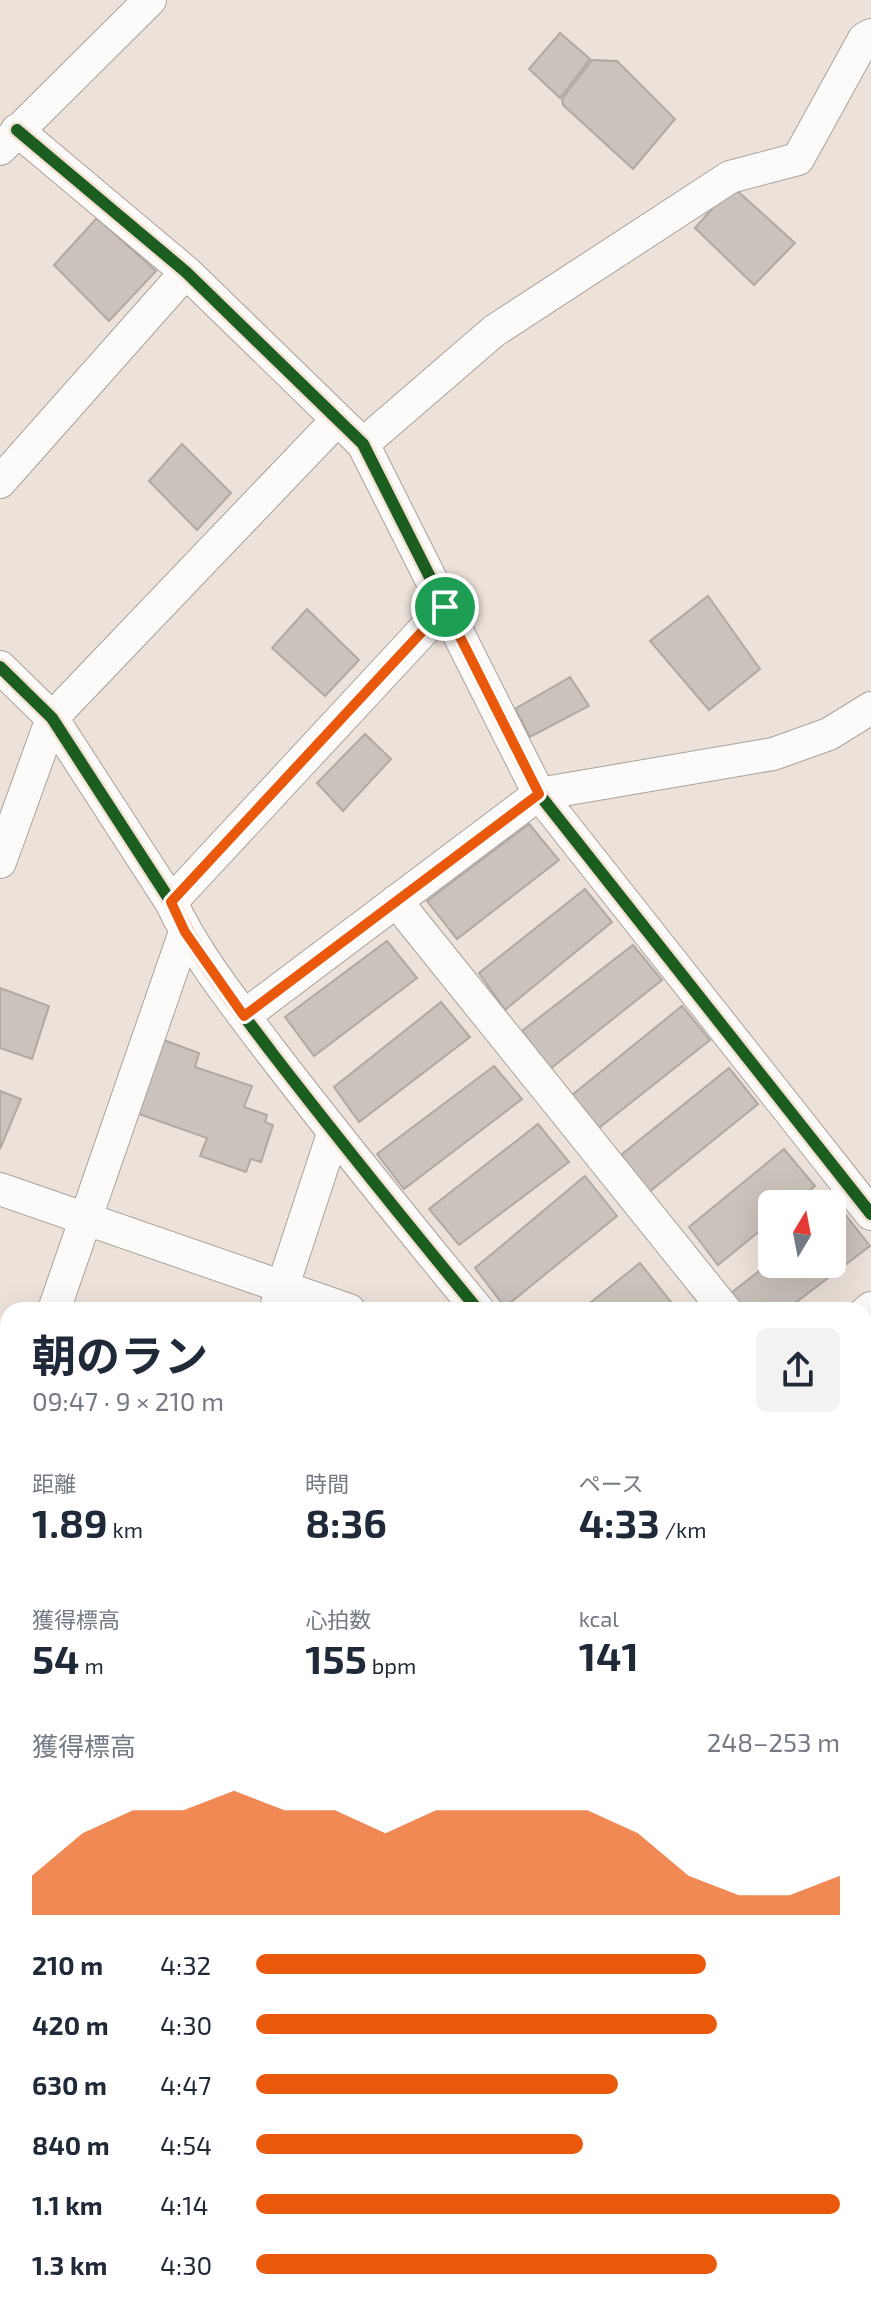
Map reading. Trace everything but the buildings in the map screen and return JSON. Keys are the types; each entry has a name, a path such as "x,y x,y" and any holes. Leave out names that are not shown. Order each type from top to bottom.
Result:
{"street":[{"path":"150,0 8,139 186,272 363,444 539,794 871,1214"},
{"path":"363,444 494,331 730,177 798,159 864,39 871,35"},
{"path":"0,482 186,272"},
{"path":"0,862 52,718 337,420"},
{"path":"171,902 445,607"},
{"path":"0,667 52,718 171,902 185,932 244,1016 333,1134 471,1302"},
{"path":"244,1016 539,794 773,754 829,734 871,708"},
{"path":"396,901 719,1302"},
{"path":"57,1302 185,932"},
{"path":"0,1189 279,1299 333,1134"}],"cycle path":[{"path":"17,130 186,272 363,444 539,794 871,1214"},
{"path":"0,667 52,718 171,902 204,961 231,998 348,1150 472,1302"}],"route":[{"path":"445,607 539,794 244,1016 185,932 171,902 445,607"}]}
